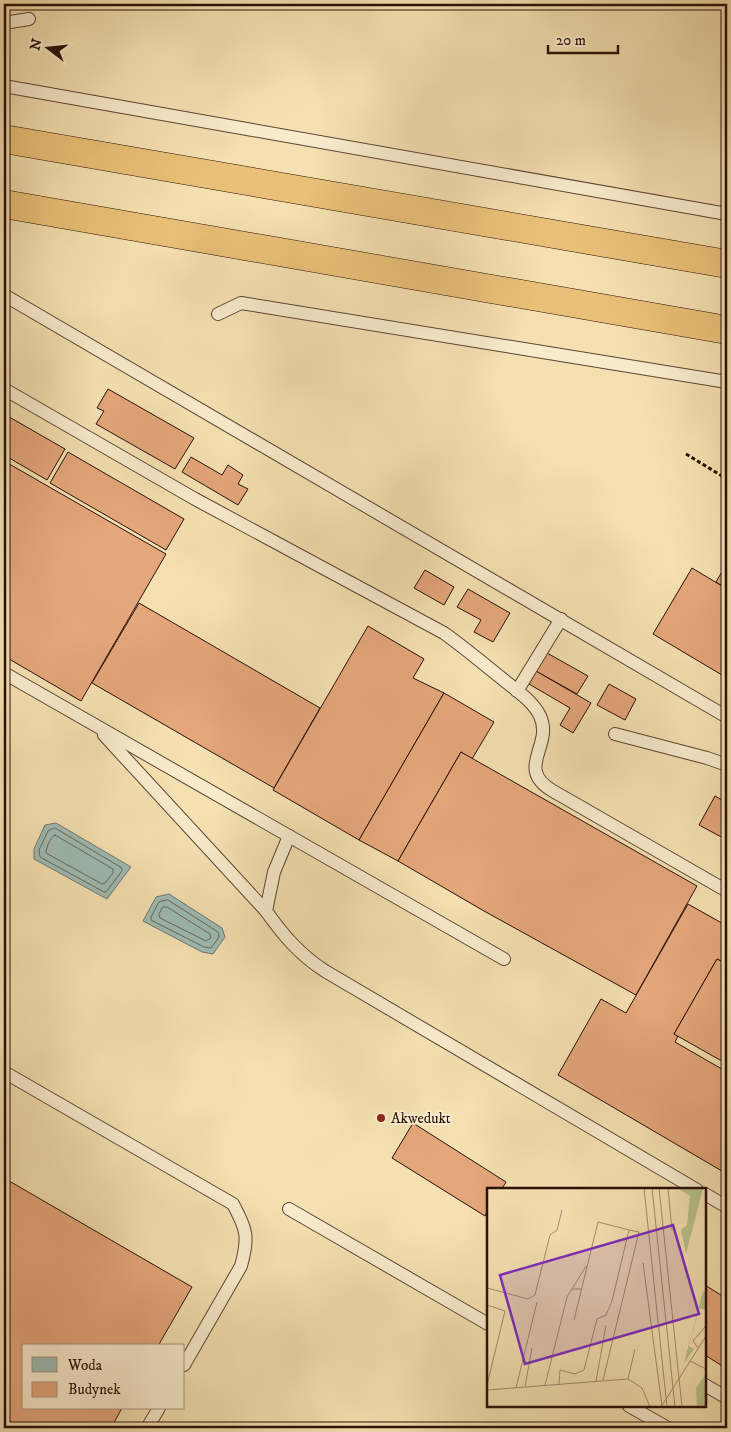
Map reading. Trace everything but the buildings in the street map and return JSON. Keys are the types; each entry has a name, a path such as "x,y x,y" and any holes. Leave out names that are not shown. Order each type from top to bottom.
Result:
{"highway":[{"path":"4,139 727,264"},
{"path":"4,204 727,330"}],"lane":[{"path":"4,23 29,20"},
{"path":"4,86 727,214"},
{"path":"4,295 727,717"},
{"path":"218,314 241,304 727,382"},
{"path":"4,389 195,499 431,626 466,650 534,707 542,721 543,733 535,766 536,776 544,784 727,892"},
{"path":"517,691 561,619"},
{"path":"4,673 504,959"},
{"path":"95,725 266,911 294,946 314,964 694,1188"},
{"path":"615,734 727,765"},
{"path":"266,911 274,872 289,836"},
{"path":"4,1072 233,1204 244,1226 246,1248 241,1266 185,1363"},
{"path":"706,1195 727,1207"},
{"path":"289,1209 487,1323"},
{"path":"706,1386 727,1398"},
{"path":"631,1407 668,1428"},
{"path":"147,1428 158,1410"}],"path":[{"path":"686,454 727,478"}],"water":[{"path":"56,823 131,867 107,899 34,859 34,849 45,825"},
{"path":"169,894 222,928 225,937 213,954 202,952 143,921 156,897"}],"place":[{"name":"Akwedukt","path":"381,1118"}]}
